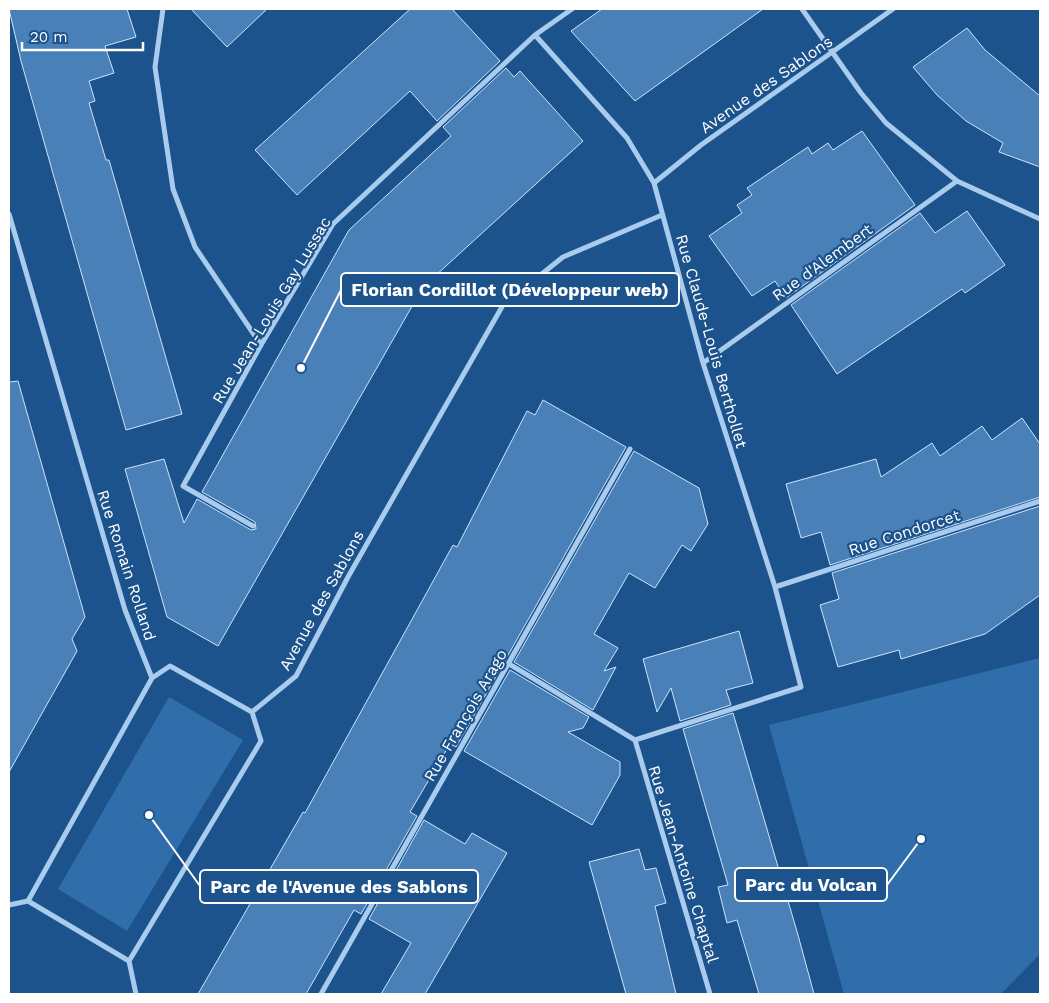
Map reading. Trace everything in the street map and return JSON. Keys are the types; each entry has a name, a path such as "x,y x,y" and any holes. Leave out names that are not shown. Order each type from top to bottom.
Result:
{"street":[{"path":"163,9 155,68 173,189 195,247 261,345"},
{"name":"Rue Jean-Louis Gay Lussac","path":"253,526 183,486 261,345 333,224 535,36 572,9"},
{"path":"802,9 861,93 886,122 957,181 1040,219"},
{"name":"Avenue des Sablons","path":"654,182 701,146 894,9"},
{"name":"Rue Claude-Louis Berthollet","path":"535,36 627,138 654,182 703,363 774,587 801,687 635,740"},
{"name":"Rue d'Alembert","path":"703,363 957,181"},
{"name":"Rue Romain Rolland","path":"9,214 125,610 152,678"},
{"name":"Avenue des Sablons","path":"252,712 296,676 348,577 503,305 563,257 662,215"},
{"name":"Rue François Arago","path":"321,994 630,449"},
{"name":"Rue Condorcet","path":"774,587 1040,501"},
{"path":"508,664 635,740"},
{"path":"28,901 152,678 170,666 252,712 262,742 129,961 136,994"},
{"name":"Rue Jean-Antoine Chaptal","path":"635,740 710,994"},
{"path":"9,905 28,901 129,961"}],"shaded area":[{"path":"1040,658 1040,954 1001,994 844,994 769,725"},
{"path":"169,697 243,740 127,931 58,889"}],"building":[{"path":"9,9 127,9 136,37 105,46 114,73 89,81 95,101 89,103 106,160 109,160 182,414 126,430 21,61"},
{"path":"191,9 267,9 227,47"},
{"path":"410,9 452,9 500,61 437,121 410,91 297,195 255,150"},
{"path":"602,9 763,9 635,101 571,31"},
{"path":"967,28 985,50 1040,96 1040,167 999,152 1003,143 966,121 937,95 913,67"},
{"path":"506,68 514,77 520,71 583,141 423,287 218,646 167,617 125,469 164,459 184,523 197,499 251,530 256,529 255,522 202,492 349,230 451,136 443,127"},
{"path":"862,131 915,205 786,298 775,281 752,296 709,236 742,213 737,205 752,195 747,188 808,147 812,154 828,143 833,150"},
{"path":"967,211 1005,265 965,293 962,289 837,374 791,305 920,213 935,233"},
{"path":"18,381 85,617 72,639 77,651 9,772 9,382"},
{"path":"543,400 626,447 456,747 450,744 410,812 417,816 361,914 354,910 306,994 198,994 303,812 305,813 453,545 457,547 527,411 535,415"},
{"path":"1022,418 1040,444 1040,497 830,565 821,532 801,538 786,484 876,459 881,477 932,443 940,456 982,426 992,440"},
{"path":"634,451 699,488 708,524 691,551 682,545 655,588 629,573 594,634 618,648 604,671 616,667 593,710 514,662"},
{"path":"1040,506 1040,595 985,634 901,659 899,650 838,667 820,605 839,599 832,573"},
{"path":"739,631 753,683 726,690 731,705 680,721 671,688 657,712 643,659"},
{"path":"510,670 589,717 583,728 568,732 620,762 620,775 592,825 464,751"},
{"path":"733,713 814,994 759,994 737,920 727,923 718,887 728,885 683,729"},
{"path":"424,820 465,844 472,833 507,853 425,994 381,994 411,943 369,919"},
{"path":"639,849 645,870 656,868 666,903 655,906 676,994 626,994 589,862"}],"place":[{"name":"Florian Cordillot (Développeur web)","path":"301,368"},
{"name":"Parc de l'Avenue des Sablons","path":"149,815"},
{"name":"Parc du Volcan","path":"921,839"}]}
